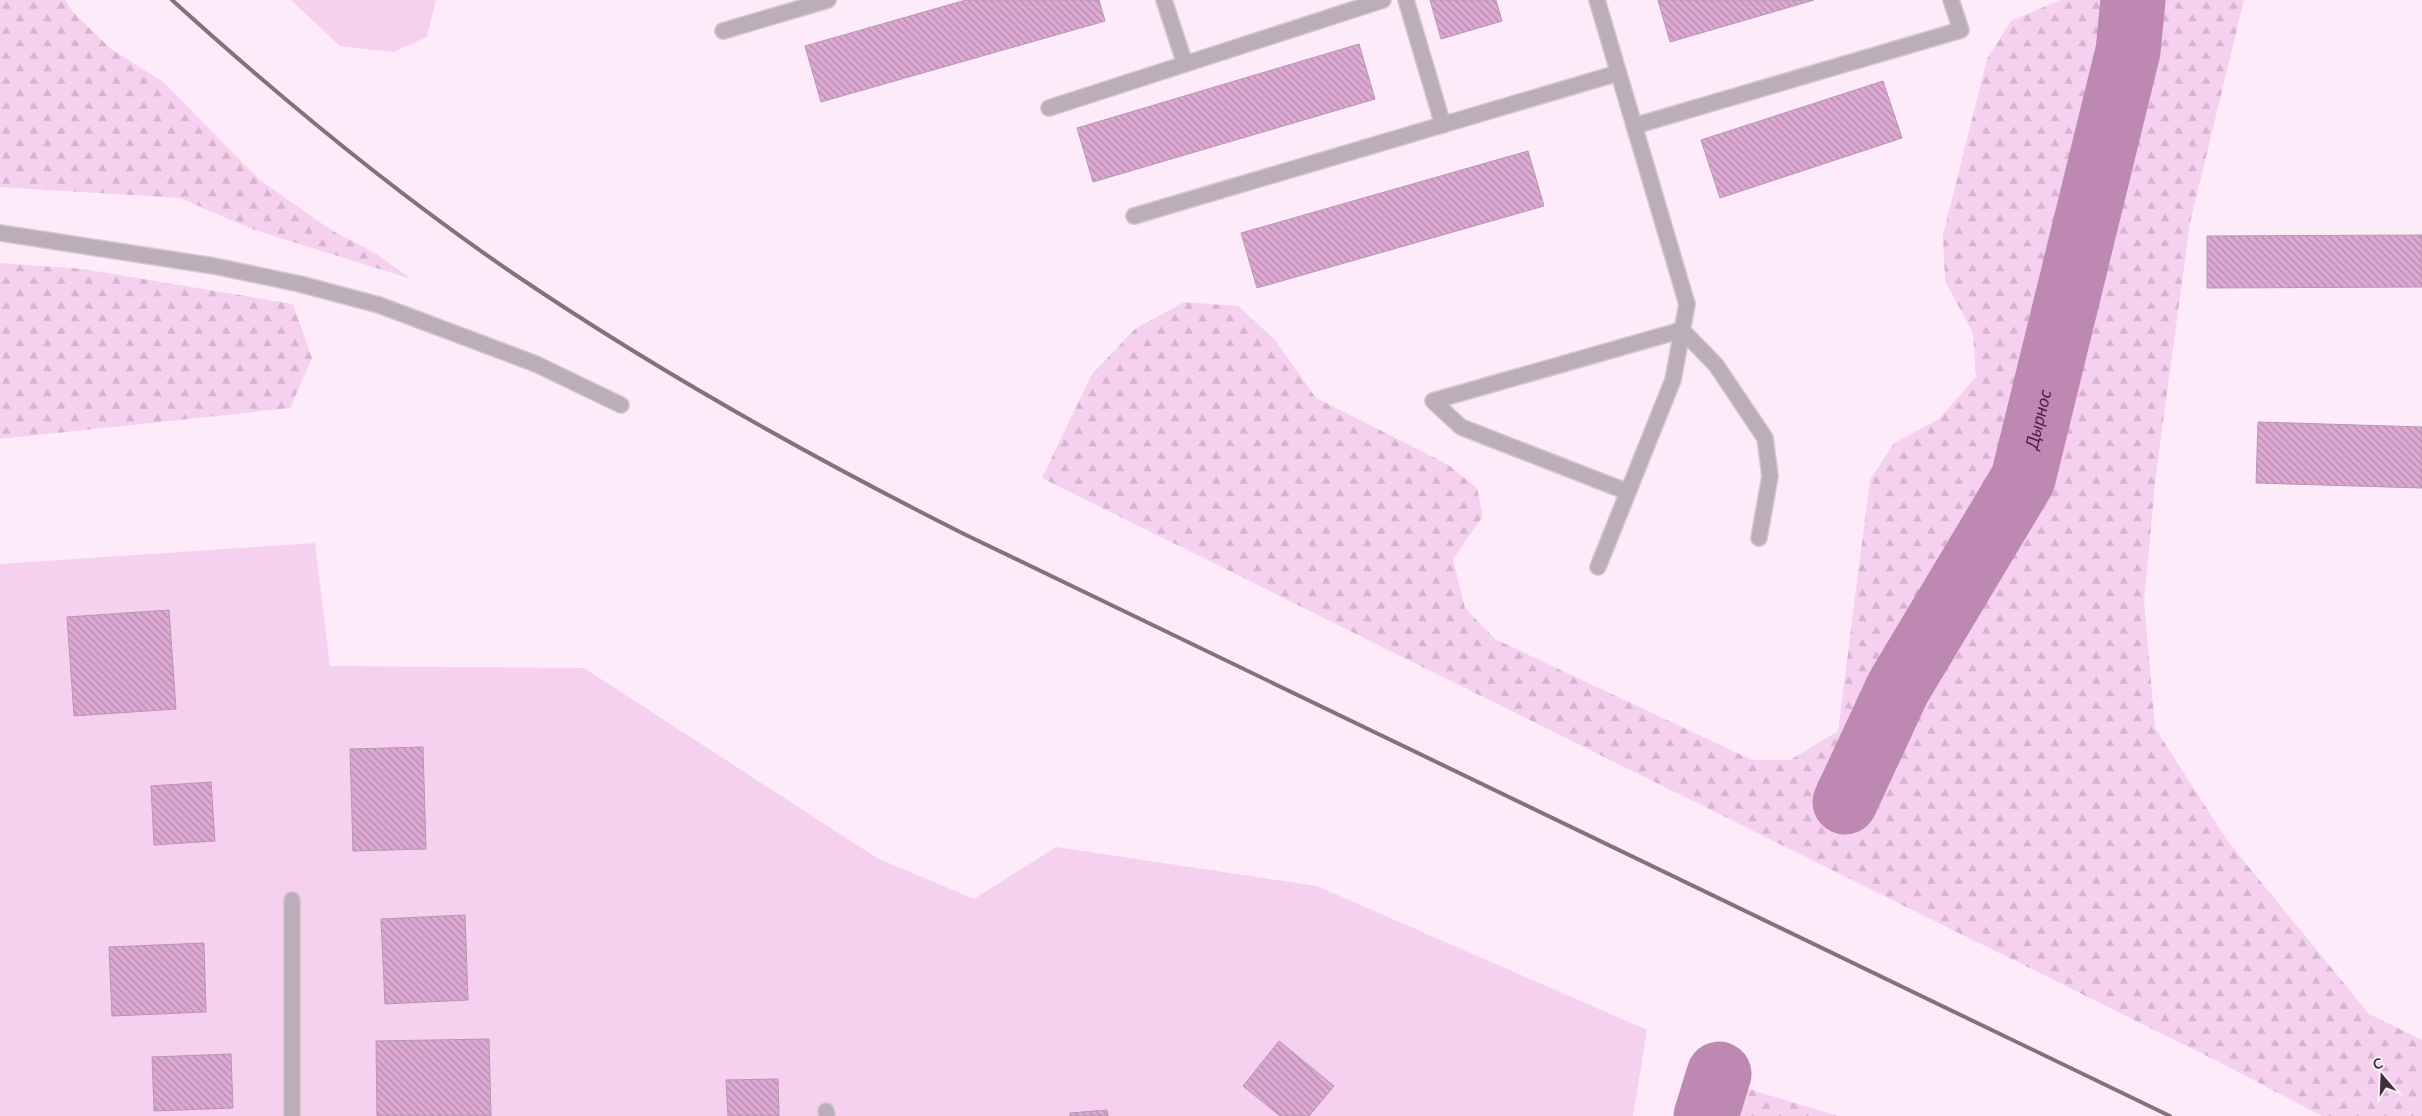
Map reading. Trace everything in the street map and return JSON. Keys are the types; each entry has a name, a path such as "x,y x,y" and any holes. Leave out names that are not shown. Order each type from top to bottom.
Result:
{"street":[{"path":"723,31 828,0"},
{"path":"1164,0 1185,64"},
{"path":"1049,108 1383,0"},
{"path":"1406,0 1443,125"},
{"path":"1597,0 1687,304 1672,380 1598,567"},
{"path":"1634,126 1961,30 1951,0"},
{"path":"1134,216 1618,73"},
{"path":"0,234 214,266 300,284 379,305 536,364 621,405"},
{"path":"1628,492 1461,427 1433,401 1682,330"},
{"path":"1682,330 1716,365 1765,438 1770,476 1760,538"},
{"path":"292,900 292,1116"}],"green space":[{"path":"0,0 65,0 71,10 111,49 163,82 260,180 331,230 375,253 411,279 252,229 180,198 0,187"},
{"path":"291,0 436,0 427,37 393,52 340,46"},
{"path":"2060,0 2244,0 2190,223 2156,474 2144,601 2155,728 2229,843 2369,1014 2422,1040 2422,1116 2322,1116 2223,1064 1042,478 1092,374 1135,329 1184,302 1238,306 1275,340 1316,398 1447,464 1477,488 1483,516 1453,559 1465,608 1495,639 1752,760 1790,760 1838,731 1870,480 1894,443 1939,419 1976,377 1973,333 1945,281 1943,235 1987,59 2011,21"},
{"path":"0,263 83,269 293,304 312,358 290,408 0,439"},
{"path":"315,543 330,666 584,668 877,858 974,899 1056,847 1317,886 1647,1030 1633,1116 0,1116 0,564"},
{"path":"1739,1086 1838,1116 1711,1116"}],"building":[{"path":"966,0 1099,0 1105,21 821,102 805,46"},
{"path":"1430,0 1496,0 1502,21 1441,39"},
{"path":"1658,0 1814,0 1670,42"},
{"path":"1359,44 1375,99 1093,182 1077,128"},
{"path":"1883,81 1902,138 1720,198 1701,140"},
{"path":"1528,151 1544,206 1257,288 1241,233"},
{"path":"2422,235 2422,287 2207,288 2207,236"},
{"path":"2258,422 2422,427 2422,488 2256,483"},
{"path":"169,610 176,709 74,716 67,617"},
{"path":"423,747 426,849 353,851 350,749"},
{"path":"211,782 215,841 154,845 151,786"},
{"path":"465,915 468,1000 385,1004 381,919"},
{"path":"204,943 206,1012 112,1016 109,947"},
{"path":"489,1039 491,1116 377,1116 376,1041"},
{"path":"1279,1041 1334,1086 1309,1116 1280,1116 1243,1086"},
{"path":"231,1054 233,1108 154,1111 152,1057"},
{"path":"778,1079 779,1116 728,1116 726,1080"},
{"path":"1107,1110 1108,1116 1070,1116 1070,1113"}],"waterway":[{"name":"Дырнос","path":"1845,802 1898,688 2023,479 2128,51 2133,0"},
{"name":"Дырнос","path":"1706,1116 1719,1074"}],"railway":[{"path":"172,0 296,108 425,211 514,274 623,345 791,443 964,534 2170,1116"}]}
